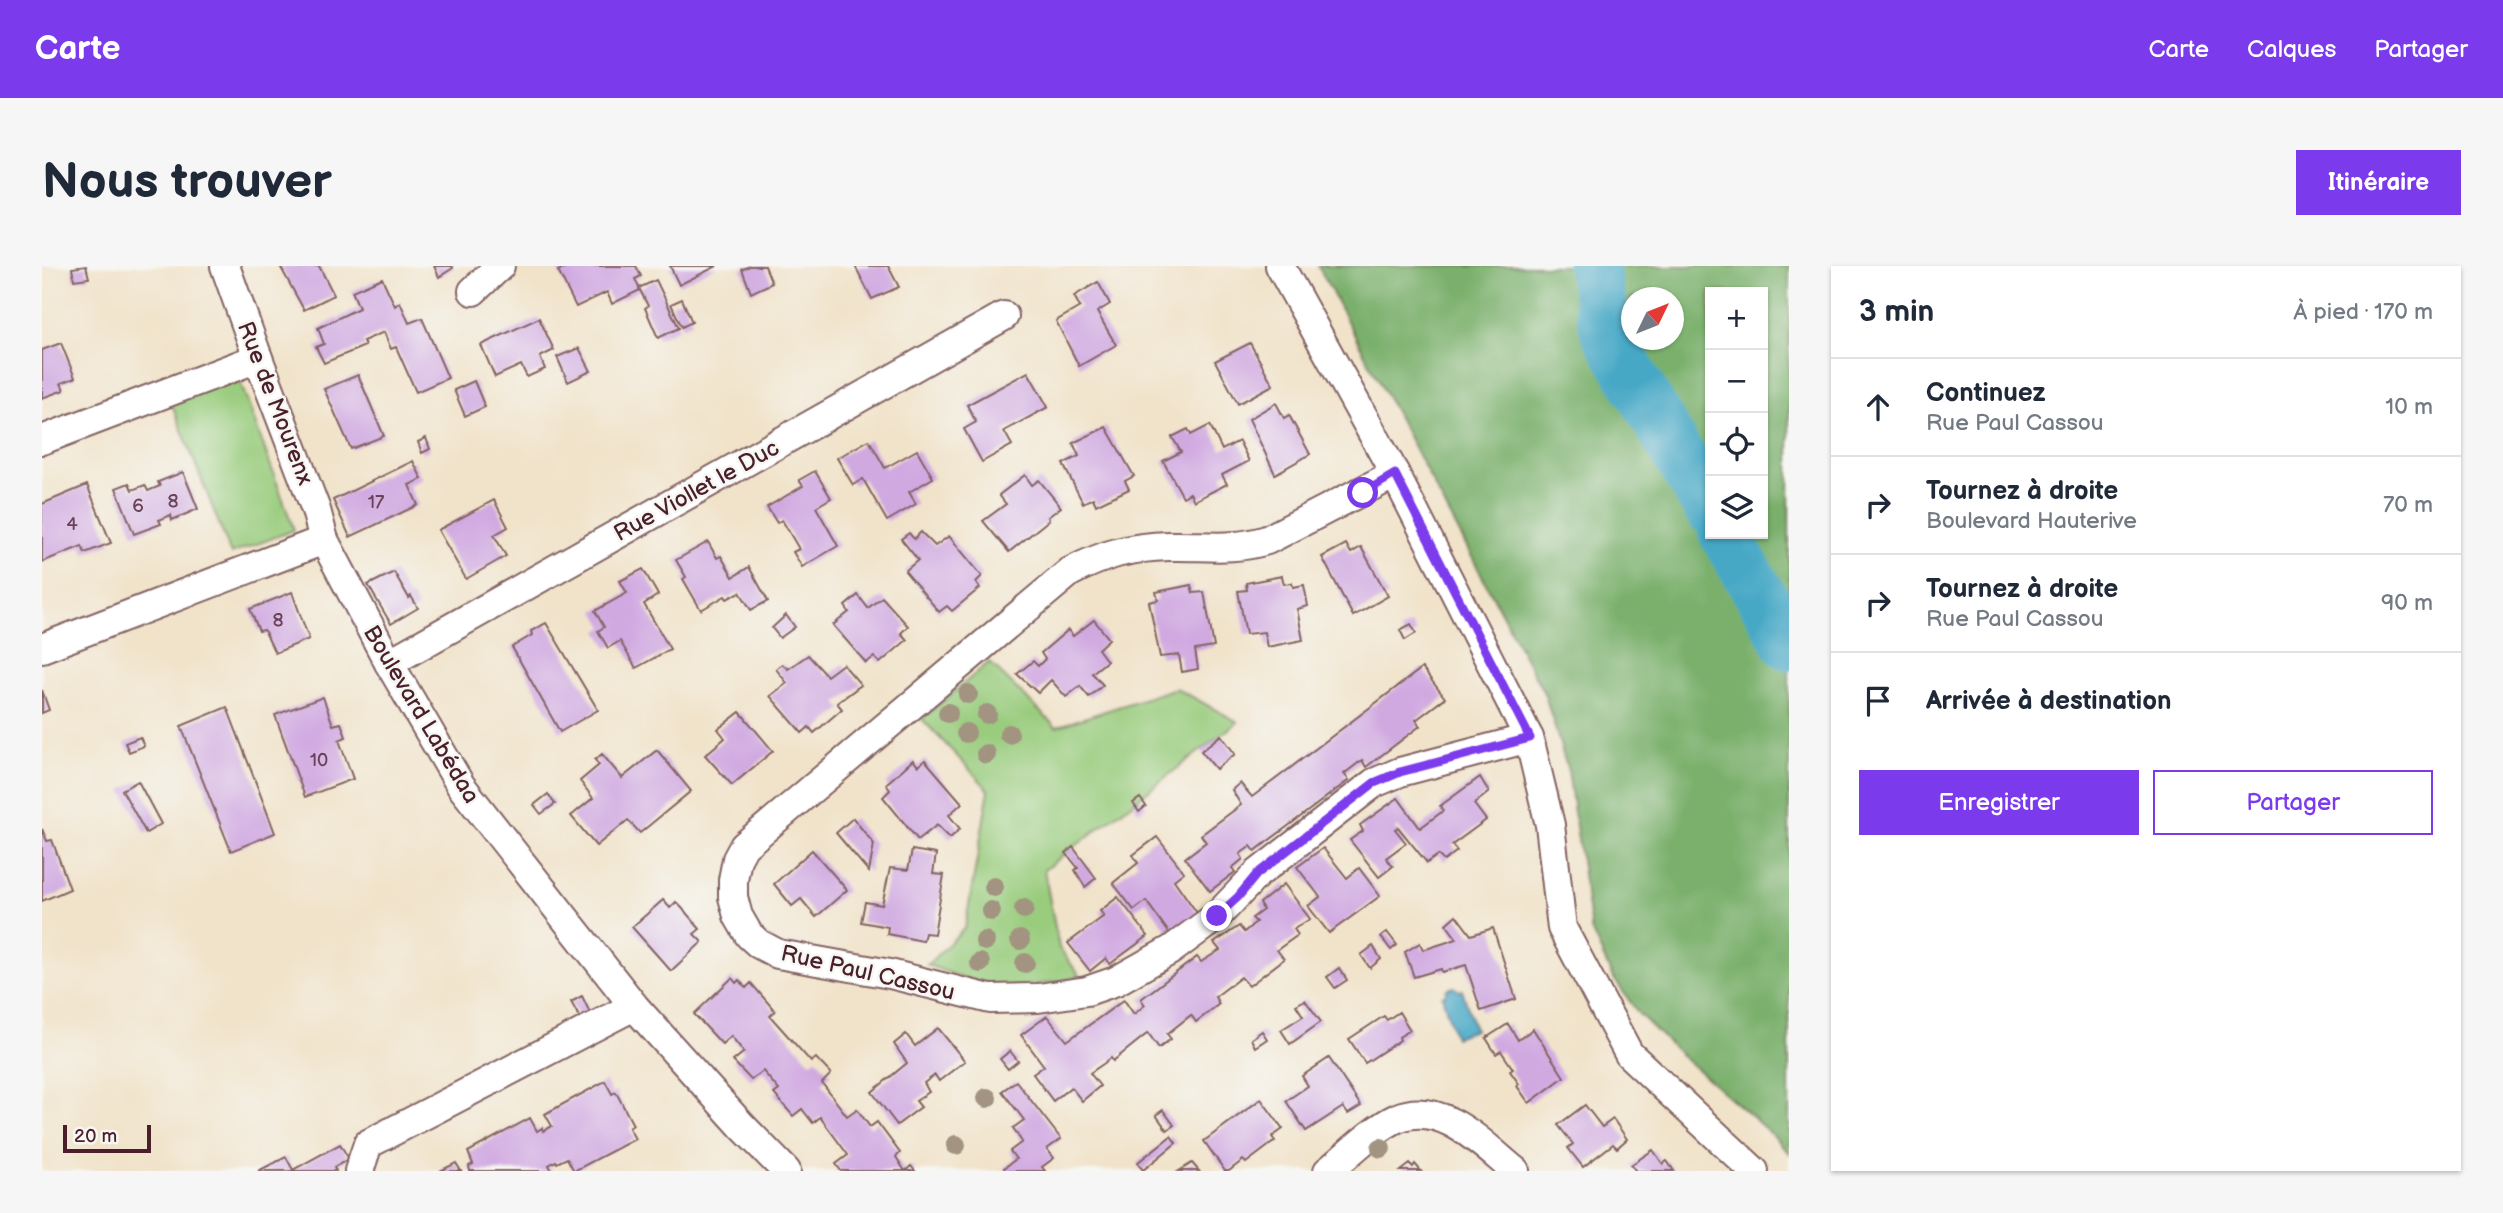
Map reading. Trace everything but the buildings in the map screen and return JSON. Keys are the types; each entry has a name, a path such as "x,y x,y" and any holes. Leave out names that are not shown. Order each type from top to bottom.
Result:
{"street":[{"name":"Rue de Mourenx","path":"225,266 316,510 324,540"},
{"path":"473,291 500,266"},
{"path":"1280,266 1395,474 1530,738 1550,825 1562,928 1629,1054 1754,1171"},
{"name":"Rue Viollet le Duc","path":"388,663 1004,316"},
{"path":"42,440 258,358"},
{"name":"Rue Paul Cassou","path":"1395,474 1291,528 1249,546 1133,549 1102,555 1070,572 744,846 737,859 733,880 733,897 738,916 749,935 759,944 778,954 800,959 901,976 989,999 1038,998 1087,990 1116,981 1195,933 1238,897 1257,874 1374,783 1400,772 1530,738"},
{"path":"42,648 324,540"},
{"name":"Boulevard Labédaa","path":"324,540 388,663 461,786 634,1006 786,1171"},
{"path":"359,1171 368,1144 634,1006"},
{"path":"1328,1171 1398,1118 1430,1115 1458,1125 1515,1171"}],"green space":[{"path":"1318,266 1789,266 1789,1153 1639,1014 1612,976 1591,930 1568,771 1545,695"},
{"path":"237,373 294,530 231,554 169,397"},
{"path":"989,662 1056,727 1176,688 1238,722 1044,870 1059,948 1080,976 1070,979 1027,986 994,985 969,980 927,965 965,928 989,790 922,719"}],"water":[{"path":"1454,987 1462,990 1475,1030 1455,1037 1442,996 1447,989"}],"waterway":[{"path":"1593,266 1606,331 1705,500"},
{"path":"1728,539 1789,644"}],"route":[{"path":"1217,916 1238,897 1257,874 1374,783 1400,772 1530,738 1395,474 1363,493"}]}
